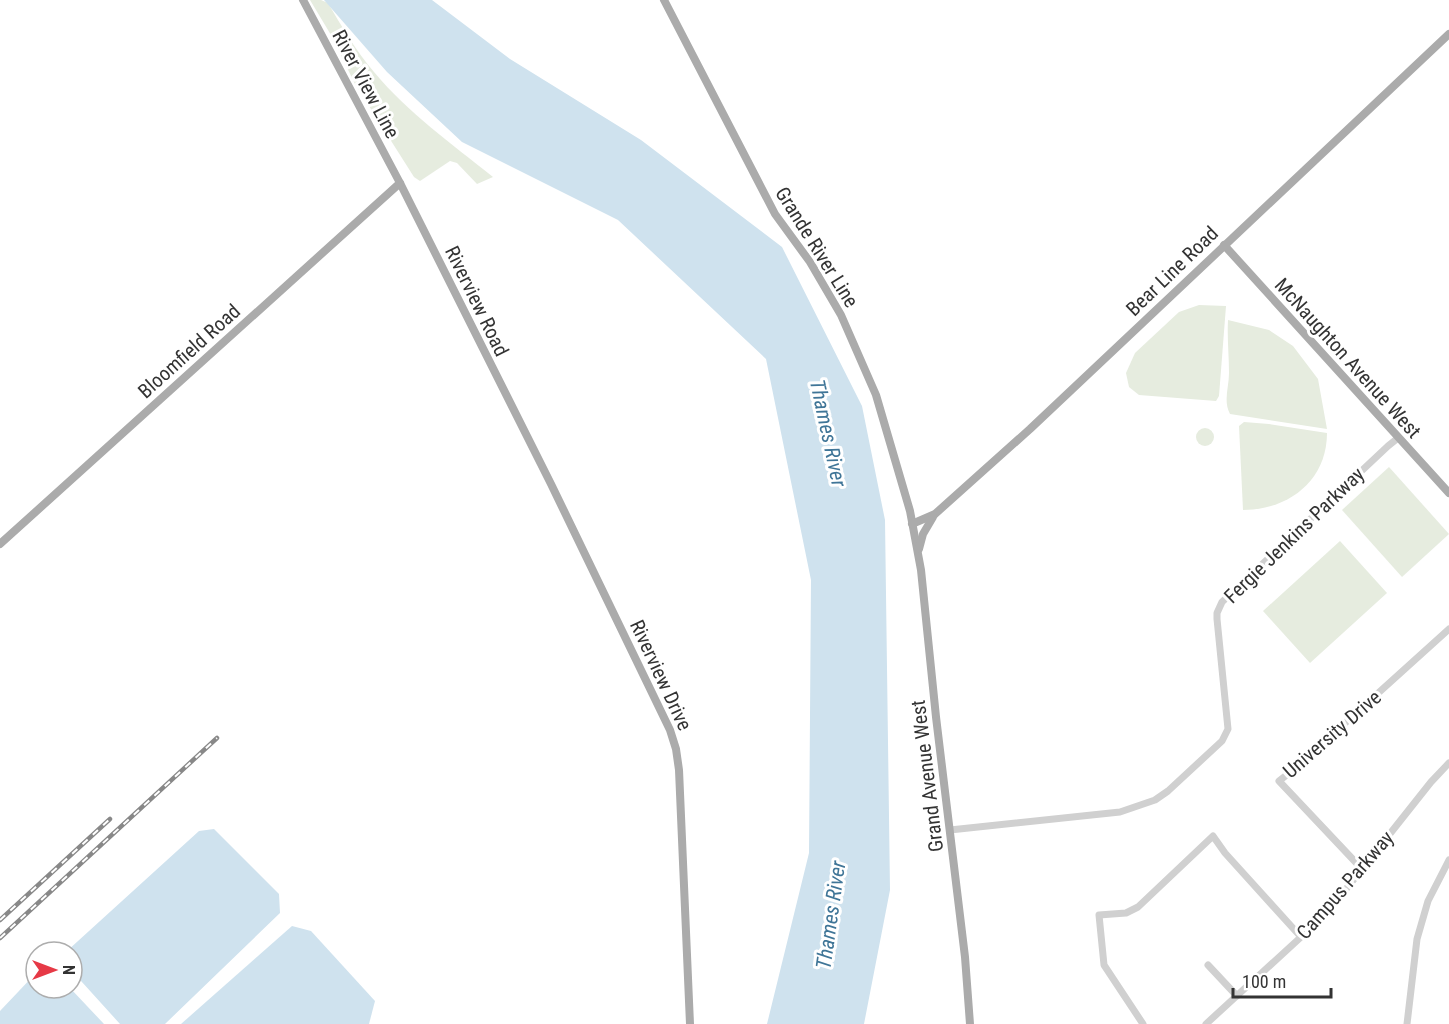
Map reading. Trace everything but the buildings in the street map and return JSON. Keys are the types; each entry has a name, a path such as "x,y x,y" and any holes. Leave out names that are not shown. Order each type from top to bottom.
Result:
{"main road":[{"name":"River View Line","path":"303,0 400,183"},
{"name":"Grande River Line","path":"664,0 775,214 810,262 841,315 876,395 912,524"},
{"name":"Bear Line Road","path":"912,524 935,514 1030,429 1449,34"},
{"name":"Riverview Road","path":"400,183 525,433"},
{"name":"Bloomfield Road","path":"0,544 400,183"},
{"name":"McNaughton Avenue West","path":"1224,245 1449,493"},
{"name":"Riverview Drive","path":"525,433 657,699 675,744 679,770 690,1024"},
{"path":"919,561 920,540 935,514"},
{"name":"Grand Avenue West","path":"912,524 919,561 965,957 970,1024"}],"street":[{"name":"Fergie Jenkins Parkway","path":"950,830 1122,811 1155,800 1168,791 1222,741 1228,729 1217,619 1222,602 1398,438"},
{"name":"University Drive","path":"1362,869 1279,781 1449,630"},
{"name":"Campus Parkway","path":"1206,1024 1335,903 1431,782 1449,764"},
{"path":"1143,1024 1104,965 1099,915 1132,911 1213,836 1225,853 1301,937"},
{"path":"1407,1024 1417,939 1428,901 1449,860"},
{"path":"1208,965 1237,996"}],"shaded area":[{"path":"310,0 321,0 328,3 361,56 387,87 431,128 493,177 477,184 457,163 450,161 420,181 414,177 355,84 331,35"},
{"path":"1199,305 1226,306 1219,396 1216,401 1139,395 1129,387 1126,373 1135,353 1179,312"},
{"path":"1228,320 1269,330 1293,346 1318,379 1327,429 1230,414 1227,399"},
{"path":"1244,422 1327,433 1320,465 1302,490 1275,505 1243,510 1239,426"},
{"path":"1205,428 1211,431 1214,437 1211,443 1205,446 1199,443 1196,437 1199,431"},
{"path":"1389,467 1449,534 1402,577 1342,510"},
{"path":"1340,541 1387,593 1310,663 1263,611"}],"water":[{"name":"Thames River","path":"324,0 432,0 510,59 641,140 782,247 862,406 885,520 890,890 864,1024 767,1024 809,853 811,580 766,359 618,220 462,142 387,72"},
{"path":"214,829 279,894 280,913 165,1024 120,1024 84,984 84,940 79,940 199,831"},
{"path":"292,926 311,931 375,1001 369,1024 181,1024"},
{"path":"24,986 24,1000 81,1000 104,1024 0,1024 0,1011"}],"railway":[{"path":"0,938 217,738"},
{"path":"0,920 110,819"}]}
